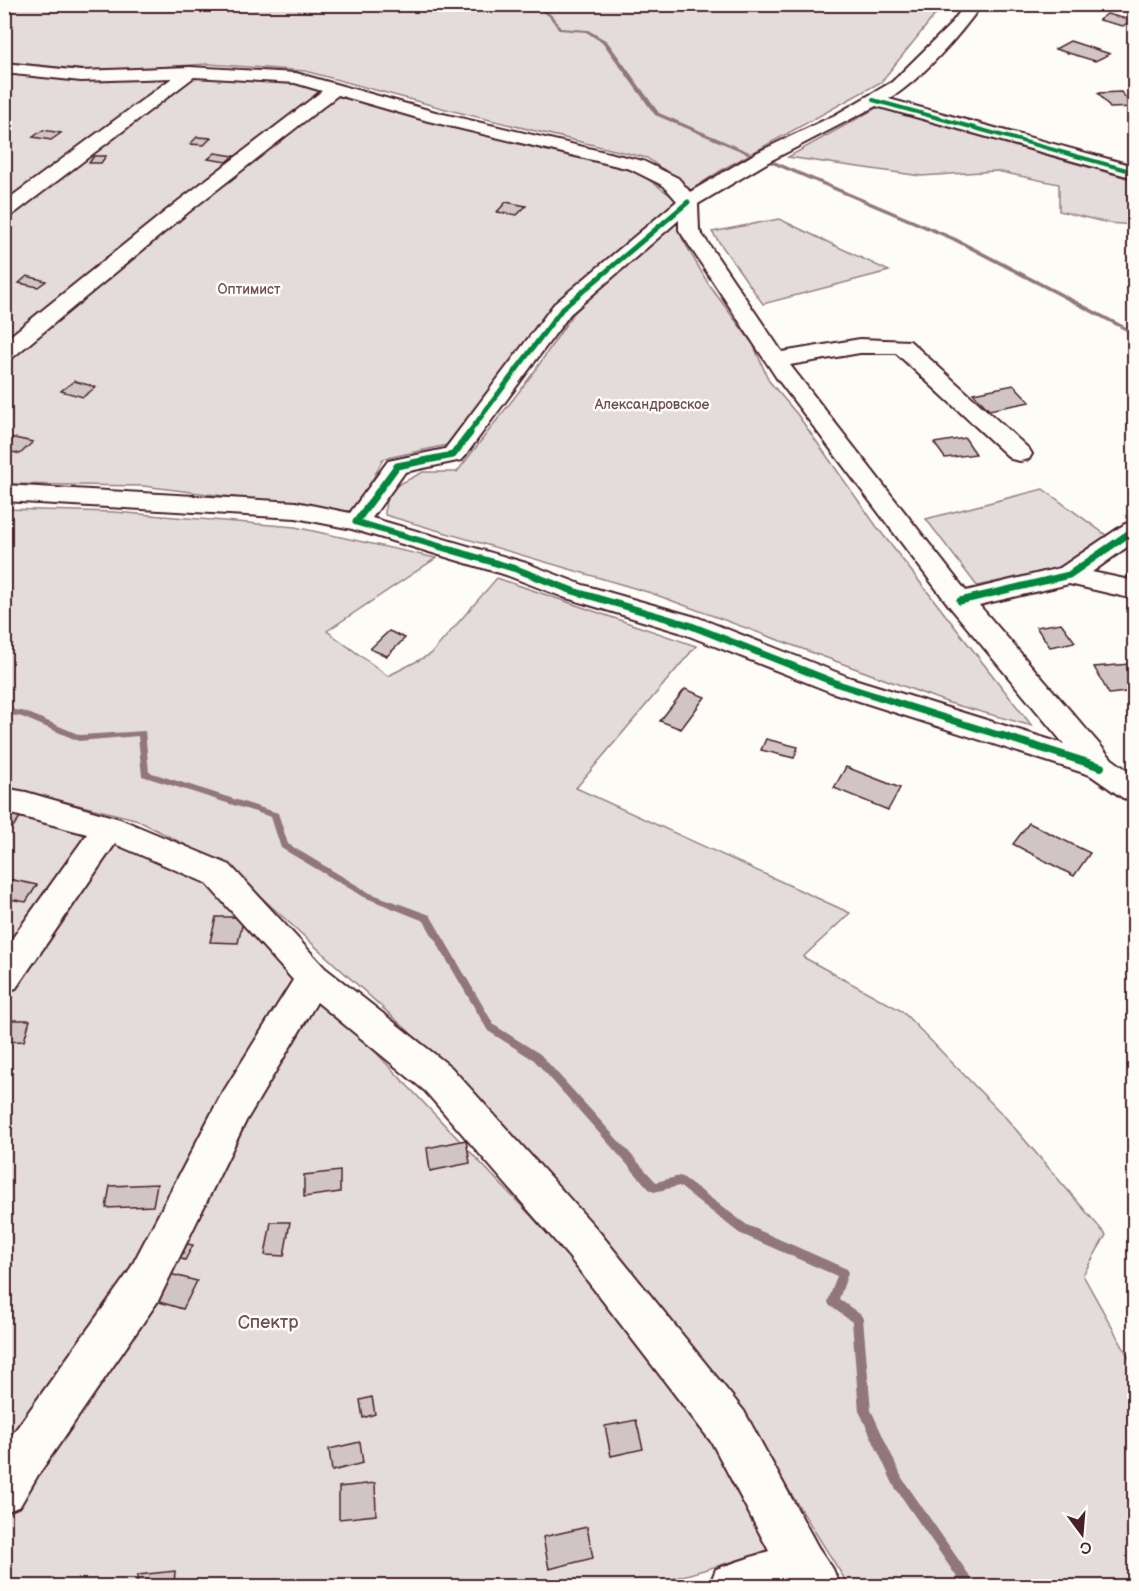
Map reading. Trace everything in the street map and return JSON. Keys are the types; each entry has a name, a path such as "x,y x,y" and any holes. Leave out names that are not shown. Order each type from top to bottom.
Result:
{"street":[{"path":"356,522 397,466 453,454 562,309 688,202 763,157 898,86 956,29 975,4"},
{"path":"1127,4 1134,6"},
{"path":"4,68 81,76 190,72 296,78 434,117 636,165 671,182 688,202 690,230 777,360 960,601 1101,767 1134,790"},
{"path":"4,87 30,70"},
{"path":"4,212 190,72"},
{"path":"4,353 184,206 335,89"},
{"path":"873,100 1134,172"},
{"path":"777,360 860,346 902,346 1020,454"},
{"path":"4,493 296,510 356,522 516,569 573,591 689,625 841,685 1101,767"},
{"path":"960,601 1069,575 1134,530"},
{"path":"1069,575 1134,590"},
{"path":"4,800 26,804 109,828 218,874 313,978 438,1079 583,1243 728,1427 809,1575 733,1587"},
{"path":"4,978 109,828"},
{"path":"4,1490 22,1459 143,1287 233,1109 313,978"}],"green space":[{"path":"5,5 943,5 881,82 725,168 691,190 647,158 453,111 305,71 208,64 98,71 5,62"},
{"name":"Оптимист","path":"4,71 289,81 340,97 635,170 677,200 556,305 447,445 383,459 356,512 143,486 5,484"},
{"path":"878,107 1134,180 1134,225 1108,223 1059,211 1059,184 996,171 921,176 788,157"},
{"path":"779,219 889,271 763,304 712,232"},
{"name":"Александровское","path":"682,220 682,238 709,285 753,344 769,381 797,414 877,527 1032,726 949,703 651,593 385,515 386,491 423,472 457,472 534,372 572,315 649,241"},
{"path":"1043,489 1110,538 1070,565 977,586 926,519"},
{"path":"4,509 114,512 295,527 436,558 327,631 388,676 431,654 497,578 696,646 576,788 850,913 803,957 902,1011 1006,1118 1106,1235 1083,1275 1134,1367 1134,1586 849,1586 746,1422 452,1071 227,866 135,819 5,787"},
{"name":"Спектр","path":"4,805 110,836 217,885 571,1258 714,1431 773,1550 648,1586 5,1586"}],"building":[{"path":"1107,14 1131,20 1123,26 1099,20"},
{"path":"1070,41 1110,54 1095,61 1055,49"},
{"path":"1121,92 1134,107 1110,108 1098,93"},
{"path":"43,130 61,133 51,140 33,137"},
{"path":"197,137 211,138 204,145 190,144"},
{"path":"215,153 234,156 227,162 208,159"},
{"path":"94,156 106,156 101,163 89,163"},
{"path":"506,202 526,206 517,215 497,212"},
{"path":"27,276 46,281 38,287 19,283"},
{"path":"74,381 96,387 83,397 61,391"},
{"path":"1014,385 1030,402 989,410 973,393"},
{"path":"5,436 33,442 20,454 4,450"},
{"path":"965,438 976,454 945,458 934,443"},
{"path":"1134,554 1134,580 1127,578"},
{"path":"1061,623 1075,642 1050,647 1036,627"},
{"path":"389,631 405,638 387,656 370,649"},
{"path":"1130,664 1134,672 1134,691 1109,694 1094,667"},
{"path":"685,689 705,697 681,729 660,721"},
{"path":"766,739 798,747 794,758 761,750"},
{"path":"846,767 900,788 888,810 834,788"},
{"path":"4,812 21,816 7,835 4,834"},
{"path":"1029,823 1090,853 1074,876 1013,844"},
{"path":"4,878 37,885 26,902 4,898"},
{"path":"216,917 244,917 238,943 210,942"},
{"path":"4,1020 30,1020 24,1041 4,1042"},
{"path":"466,1140 470,1163 430,1171 427,1148"},
{"path":"340,1171 340,1192 304,1197 304,1175"},
{"path":"157,1184 153,1206 106,1208 110,1186"},
{"path":"271,1222 290,1222 284,1256 265,1255"},
{"path":"182,1243 193,1245 185,1260 175,1257"},
{"path":"170,1274 197,1281 183,1309 156,1301"},
{"path":"372,1397 375,1414 363,1418 360,1400"},
{"path":"636,1420 643,1449 611,1456 605,1426"},
{"path":"360,1442 363,1463 332,1471 329,1449"},
{"path":"375,1483 376,1515 339,1519 339,1487"},
{"path":"587,1527 593,1558 549,1569 543,1537"},
{"path":"175,1571 174,1586 136,1586 138,1575"}],"waterway":[{"path":"531,4 550,15 560,29 587,31 605,42 657,114 752,154"},
{"path":"772,162 954,239 1134,333"},
{"path":"4,711 23,714 79,738 142,733 145,774 275,815 284,846 367,895 427,918 491,1028 537,1057 654,1187 680,1181 743,1229 843,1273 833,1301 857,1319 865,1411 898,1482 970,1586"}],"cycle path":[{"path":"873,100 1134,172"},
{"path":"688,202 562,309 453,455 397,466 356,522 516,569 573,591 689,625 841,685 1101,767"},
{"path":"960,601 1069,575 1134,530"}]}
